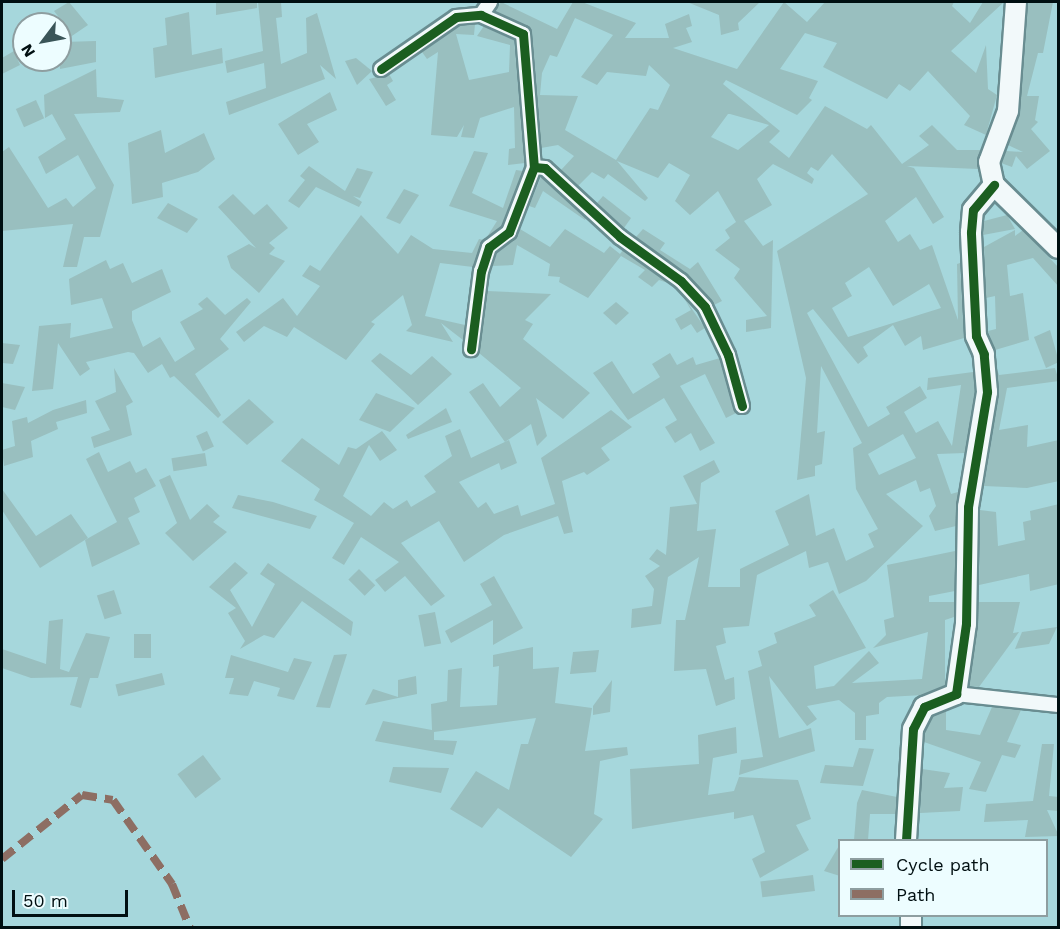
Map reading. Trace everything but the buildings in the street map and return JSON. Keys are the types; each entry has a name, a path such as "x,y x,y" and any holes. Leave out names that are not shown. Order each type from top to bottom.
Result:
{"street":[{"path":"481,15 490,2"},
{"path":"1016,2 1008,111 989,162 994,185 1059,248"},
{"path":"381,69 456,17 481,15 523,34 534,167 509,232 489,247 471,349"},
{"path":"534,167 545,168 620,237 681,280 705,307 728,355 742,406"},
{"path":"956,694 966,624 968,507 987,392 984,354 976,336 970,232 973,210 994,185"},
{"path":"906,839 913,729 924,707 956,694 1059,705"}],"marked path":[{"path":"2,859 82,795 113,800 172,884 190,928"}],"cycle path":[{"path":"381,69 456,17 481,15 523,34 534,167 509,232 489,247 481,271 471,349"},
{"path":"534,167 545,168 620,237 681,281 705,307 728,355 742,406"},
{"path":"906,839 913,729 924,707 956,694 966,624 968,507 987,392 984,354 976,336 971,232 973,210 994,185"}]}
